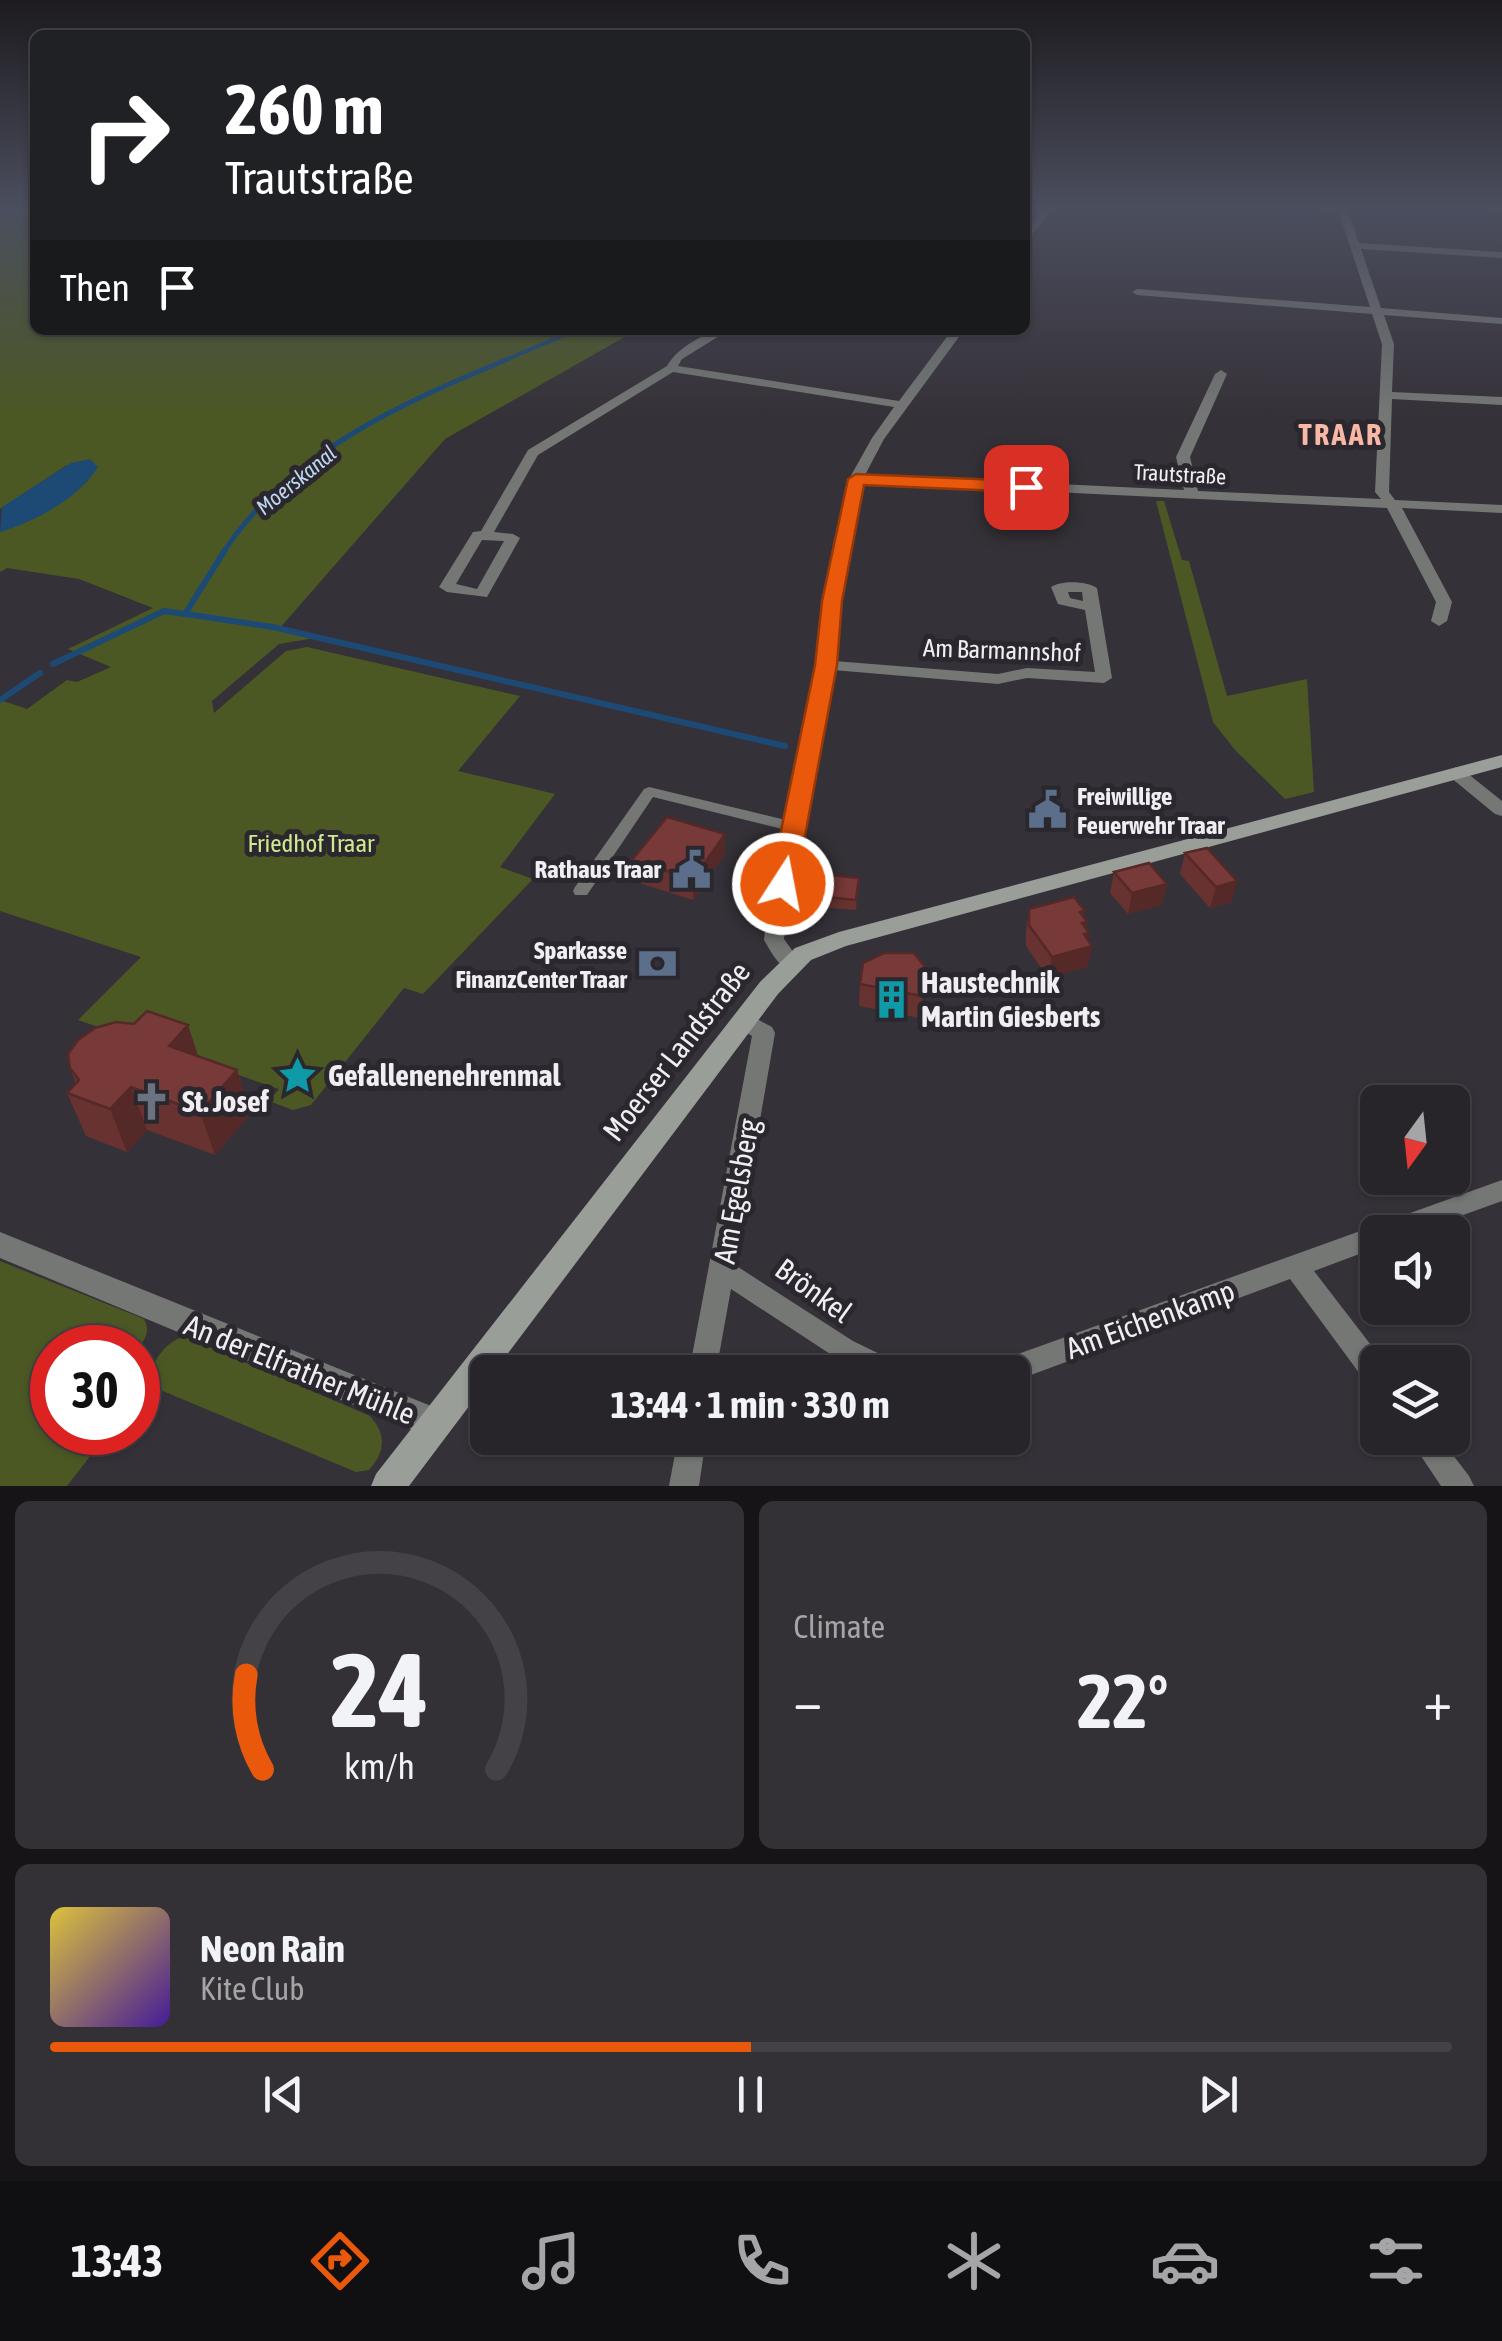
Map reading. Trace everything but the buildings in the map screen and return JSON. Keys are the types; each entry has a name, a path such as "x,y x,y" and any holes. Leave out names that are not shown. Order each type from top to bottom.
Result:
{"main road":[{"name":"Moerser Landstraße","path":"388,1486 744,1020 791,963 814,948 1502,761"}],"street":[{"path":"1366,277 1388,344 1382,492 1444,602 1439,621"},
{"path":"1137,292 1502,321"},
{"path":"485,536 533,453 671,368 678,358 715,335"},
{"path":"791,963 774,940 826,665 832,601 856,479 878,438 954,335"},
{"path":"671,368 902,405"},
{"path":"1192,495 1182,456 1221,374"},
{"path":"1386,395 1502,401"},
{"name":"Trautstraße","path":"856,479 1502,509"},
{"path":"478,535 485,536 512,538 482,594 447,586 478,535"},
{"name":"Am Barmannshof","path":"826,665 998,679 1026,673 1104,678 1092,607"},
{"path":"1456,773 1502,810"},
{"path":"581,891 648,792 794,827"},
{"name":"Am Egelsberg","path":"707,1355 764,1033 744,1020"},
{"path":"1434,1215 1502,1190"},
{"name":"Am Eichenkamp","path":"1030,1363 1360,1243"},
{"name":"An der Elfrather Mühle","path":"0,1246 434,1424"},
{"path":"1296,1267 1360,1352"},
{"name":"Brönkel","path":"721,1270 754,1286 811,1332 853,1355"},
{"path":"684,1486 689,1455"},
{"path":"1436,1455 1459,1486"}],"green space":[{"name":"Friedhof Traar","path":"0,277 30,277 30,335 628,335 445,439 279,629 315,638 279,644 212,701 214,713 286,651 307,647 520,696 458,771 555,794 500,867 533,879 423,994 404,988 311,1105 293,1110 269,1101 279,1089 78,1020 141,957 0,911 0,700 27,709 67,680 77,682 111,667 68,649 153,608 79,579 7,568 0,572 0,532 33,519 88,481 67,465 0,509"},
{"path":"1156,501 1164,501 1182,560 1189,561 1227,696 1307,679 1314,792 1285,799 1235,750 1213,722"},
{"path":"0,1261 144,1319 146,1325 30,1325 30,1455 91,1455 67,1486 0,1486"},
{"path":"184,1336 370,1416 382,1443 374,1463 369,1470 356,1472 160,1390 160,1355"}],"water":[{"path":"90,459 98,467 68,499 28,522 0,532 2,507 71,463"}],"waterway":[{"name":"Moerskanal","path":"503,361 564,335"},
{"name":"Moerskanal","path":"224,552 280,487 314,459 388,413 508,359"},
{"name":"Moerskanal","path":"53,664 164,611 185,614 224,552"},
{"path":"186,614 273,627 785,746"},
{"name":"Moerskanal","path":"0,700 40,673"}],"place":[{"name":"Freiwillige Feuerwehr Traar","path":"1047,810"},
{"name":"Rathaus Traar","path":"691,869"},
{"name":"Sparkasse FinanzCenter Traar","path":"657,964"},
{"name":"Haustechnik Martin Giesberts","path":"891,999"},
{"name":"Gefallenenehrenmal","path":"298,1075"},
{"name":"St. Josef","path":"152,1101"}],"district":[{"name":"TRAAR","path":"1341,434"}],"route":[{"path":"783,884 832,632 832,601 856,479 1026,487"}]}
